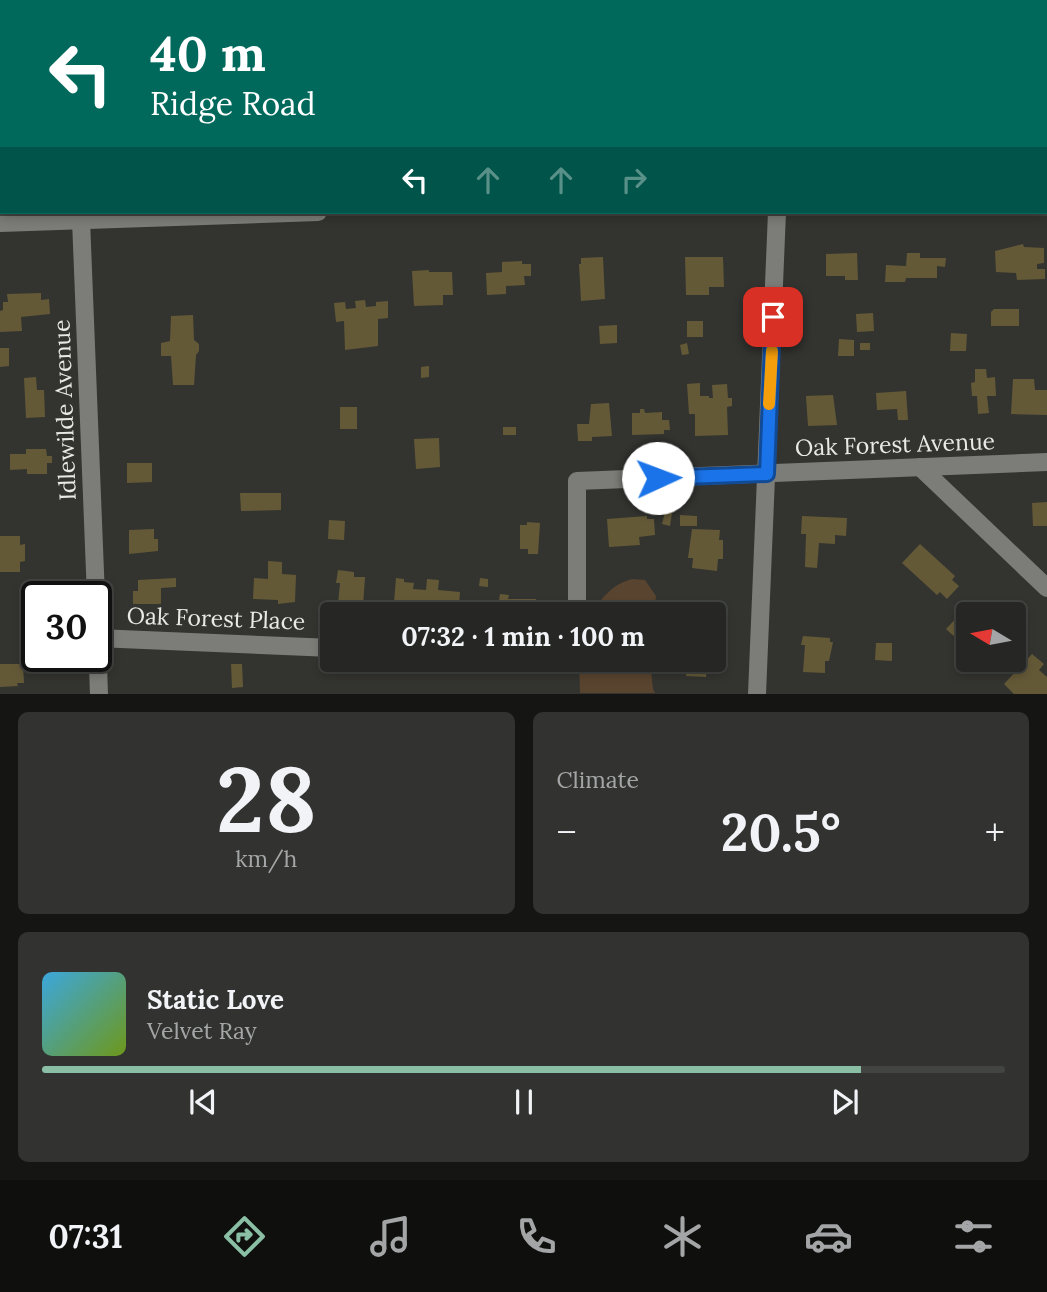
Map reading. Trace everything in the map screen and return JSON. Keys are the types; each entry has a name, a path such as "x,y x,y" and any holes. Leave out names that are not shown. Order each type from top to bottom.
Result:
{"street":[{"path":"0,223 171,214"},
{"path":"757,694 777,214"},
{"name":"Idlewilde Avenue","path":"80,220 95,581"},
{"name":"Oak Forest Avenue","path":"577,602 577,481 1047,462"},
{"path":"920,467 1047,588"},
{"name":"Oak Forest Place","path":"112,639 320,647"},
{"path":"98,672 99,694"}],"shaded area":[{"path":"632,579 645,580 656,596 655,602 600,602 613,588"},
{"path":"579,672 651,672 655,693 580,693"}],"building":[{"path":"1023,244 1024,247 1044,248 1044,263 1037,264 1037,269 1045,269 1045,279 1017,280 1016,273 996,272 995,251"},
{"path":"857,253 858,280 845,280 845,276 826,276 826,254"},
{"path":"907,253 920,253 920,258 946,258 945,267 937,266 937,278 906,278 905,282 885,282 886,265 906,266"},
{"path":"603,257 605,299 581,301 581,258"},
{"path":"685,257 723,257 724,287 709,287 709,295 686,295"},
{"path":"522,261 522,264 531,264 531,276 524,276 525,285 506,286 506,294 487,295 486,273 502,272 502,262"},
{"path":"412,271 452,272 453,295 443,295 443,305 414,306"},
{"path":"41,293 41,300 49,299 50,314 21,317 22,331 0,332 0,311 3,310 3,302 8,302 7,294"},
{"path":"365,300 366,307 376,306 376,302 388,301 388,318 378,319 378,346 345,350 344,321 336,322 334,303 345,302 346,309 356,308 355,301"},
{"path":"994,309 1019,309 1019,326 991,326 991,312"},
{"path":"873,313 874,331 857,332 856,314"},
{"path":"193,315 194,340 199,344 194,385 173,385 171,356 161,356 161,343 170,341 171,316"},
{"path":"687,321 703,321 703,337 687,337"},
{"path":"617,325 617,343 600,344 599,326"},
{"path":"951,333 967,334 966,351 950,351"},
{"path":"839,339 854,340 854,356 838,356"},
{"path":"687,343 689,354 682,355 680,345"},
{"path":"860,343 870,343 870,350 860,350"},
{"path":"0,348 9,348 9,366 0,367"},
{"path":"429,366 429,377 421,378 421,367"},
{"path":"975,369 986,369 987,378 995,377 996,396 987,396 989,413 978,414 977,396 972,396 971,383 975,382"},
{"path":"36,377 37,390 44,390 45,417 26,418 24,378"},
{"path":"1013,379 1034,379 1035,390 1047,390 1047,415 1011,414"},
{"path":"700,383 700,396 709,398 713,398 712,385 727,384 728,398 732,398 732,406 727,407 728,435 695,436 695,414 689,414 687,384"},
{"path":"906,391 908,420 898,420 897,409 877,410 876,393"},
{"path":"833,395 837,425 808,426 806,396"},
{"path":"609,403 612,436 578,441 577,424 589,424 591,404"},
{"path":"340,407 357,407 357,429 340,429"},
{"path":"640,409 644,409 645,413 662,412 662,420 669,420 670,430 664,430 664,434 632,435 632,413 640,413"},
{"path":"503,427 516,427 516,435 503,435"},
{"path":"439,438 440,467 416,469 414,439"},
{"path":"26,449 46,449 47,456 52,456 52,463 47,463 47,474 27,474 27,469 10,470 10,454 26,454"},
{"path":"127,463 152,463 152,482 127,483"},
{"path":"240,493 281,493 281,510 241,511"},
{"path":"1047,502 1047,526 1033,526 1032,503"},
{"path":"665,512 672,513 670,526 662,524"},
{"path":"680,515 697,516 697,526 680,526"},
{"path":"647,516 647,519 654,519 655,535 639,537 640,545 609,547 607,519"},
{"path":"802,516 847,518 846,536 835,535 835,544 819,543 817,568 805,567 806,534 801,534"},
{"path":"329,520 345,521 344,540 328,539"},
{"path":"527,522 540,523 538,554 528,554 528,549 520,549 520,525 527,525"},
{"path":"154,529 154,539 158,539 158,551 129,554 129,530"},
{"path":"692,529 720,530 723,559 718,559 717,571 692,568 693,558 688,558"},
{"path":"0,536 20,536 20,545 25,544 25,561 20,562 20,572 0,572"},
{"path":"920,544 955,576 952,580 959,586 947,599 940,592 937,595 902,563"},
{"path":"268,561 282,562 282,574 296,575 295,602 278,604 278,600 253,599 254,578 268,579"},
{"path":"338,570 354,572 354,577 365,577 363,602 338,602 340,583 336,583"},
{"path":"176,578 176,587 161,588 161,604 133,604 133,591 138,591 138,580"},
{"path":"396,578 414,583 413,589 426,590 427,579 439,580 438,590 460,592 459,602 394,602"},
{"path":"480,578 488,579 488,587 479,586"},
{"path":"500,594 509,595 508,599 536,599 536,602 499,602"},
{"path":"956,618 956,638 946,629"},
{"path":"803,636 830,638 830,642 833,642 829,661 825,661 825,673 803,672"},
{"path":"876,643 892,643 892,661 875,660"},
{"path":"1032,654 1044,664 1039,670 1047,677 1047,694 1014,694 1004,684 1015,672 1026,672 1026,660"},
{"path":"0,664 21,664 24,683 0,687"},
{"path":"231,664 242,664 243,687 232,688"},
{"path":"686,672 706,672 706,677 686,676"}],"slow traffic":[{"path":"769,404 772,351"}],"route":[{"path":"658,478 767,474 773,317"}]}
